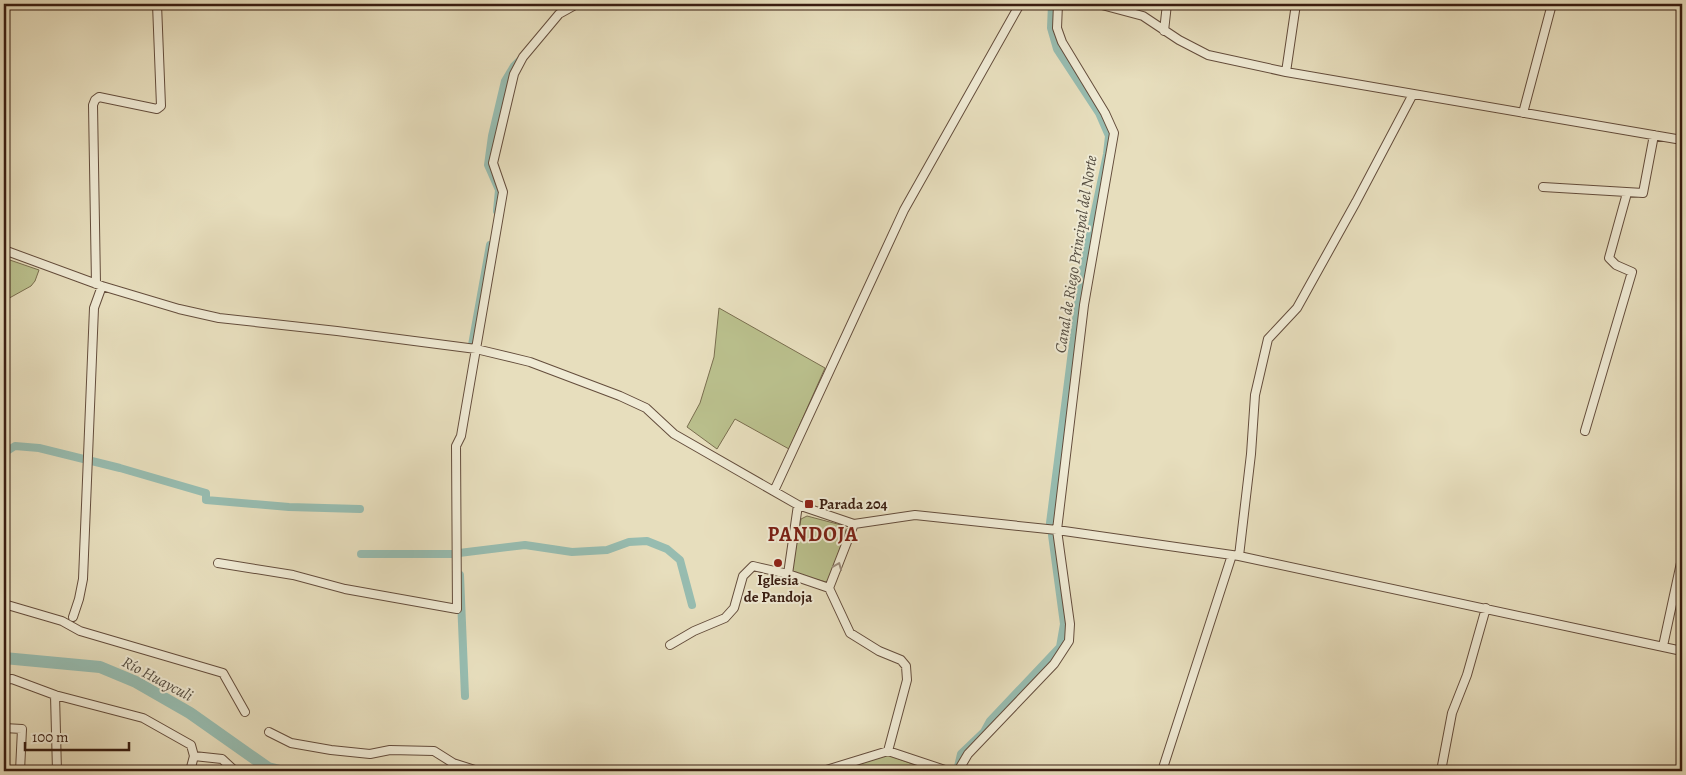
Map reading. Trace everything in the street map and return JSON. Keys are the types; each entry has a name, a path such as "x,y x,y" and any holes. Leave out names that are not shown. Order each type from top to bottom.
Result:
{"street":[{"path":"73,617 83,579 94,308 99,285 94,105 95,100 99,97 157,109 161,106 156,4"},
{"path":"218,563 293,575 345,588 457,609 456,446 461,436 503,192 493,163 514,74 523,57 559,14 576,4"},
{"path":"774,492 904,210 1020,4"},
{"path":"958,771 968,754 1054,664 1069,640 1070,624 1057,530 1084,306 1114,133 1105,113 1062,42 1057,28 1058,4"},
{"path":"1098,4 1143,16 1164,31 1208,55 1286,72 1654,135 1682,138"},
{"path":"1164,31 1167,4"},
{"path":"1286,72 1296,4"},
{"path":"1523,113 1552,4"},
{"path":"1162,771 1235,556 1251,454 1255,395 1268,339 1297,308 1356,202 1412,94"},
{"path":"1543,187 1643,194 1654,135"},
{"path":"1585,431 1632,272 1616,265 1609,258 1627,193"},
{"path":"4,250 99,285 179,309 219,318 476,349 515,358 557,371 646,408 674,434 798,505 854,524 915,515 1057,530 1235,556 1682,651"},
{"path":"788,574 798,505"},
{"path":"829,588 854,524"},
{"path":"1663,646 1682,558"},
{"path":"670,645 694,631 725,618 734,608 743,576 753,566 788,574 829,588 850,633 878,651 901,660 906,666 907,680 888,751"},
{"path":"4,604 62,620 80,631 223,673 245,712"},
{"path":"1441,771 1452,713 1467,675 1486,608"},
{"path":"4,680 12,679 55,695 143,718 191,745 194,756 190,771"},
{"path":"55,695 58,771"},
{"path":"4,728 22,729 20,771"},
{"path":"269,732 292,743 332,750 370,754 390,750 434,751 453,763 478,771"},
{"path":"823,771 842,768 888,751 948,771"},
{"path":"194,756 222,758 235,771"}],"green space":[{"path":"4,258 39,270 31,286 4,301"},
{"path":"719,308 825,368 789,449 735,419 717,449 687,427 700,403 714,357"},
{"path":"807,516 845,526 846,530 830,578 826,582 797,574 792,570 801,519"},
{"path":"888,755 932,771 850,771 853,766"}],"waterway":[{"name":"Canal de Riego Principal del Norte","path":"1050,523 1082,273 1107,154 1109,136 1099,113 1057,49 1051,28 1052,4"},
{"path":"497,211 499,190 488,165 492,136 505,81 514,66 521,59"},
{"path":"472,345 490,245"},
{"path":"4,453 15,446 39,448 120,468 206,493 206,500 289,507 360,509"},
{"name":"Canal de Riego Principal del Norte","path":"957,771 961,754 984,732 990,721 1060,647 1064,624 1052,535"},
{"path":"459,553 525,545 572,552 607,550 629,542 647,541 667,549 680,560 692,605"},
{"path":"361,554 452,554"},
{"path":"460,575 465,696"},
{"name":"Río Huayculi","path":"4,658 100,667 136,682 190,713 268,768 280,771"}],"place":[{"name":"Parada 204","path":"809,504"},
{"name":"Iglesia de Pandoja","path":"778,563"}],"district":[{"name":"PANDOJA","path":"813,534"}]}
